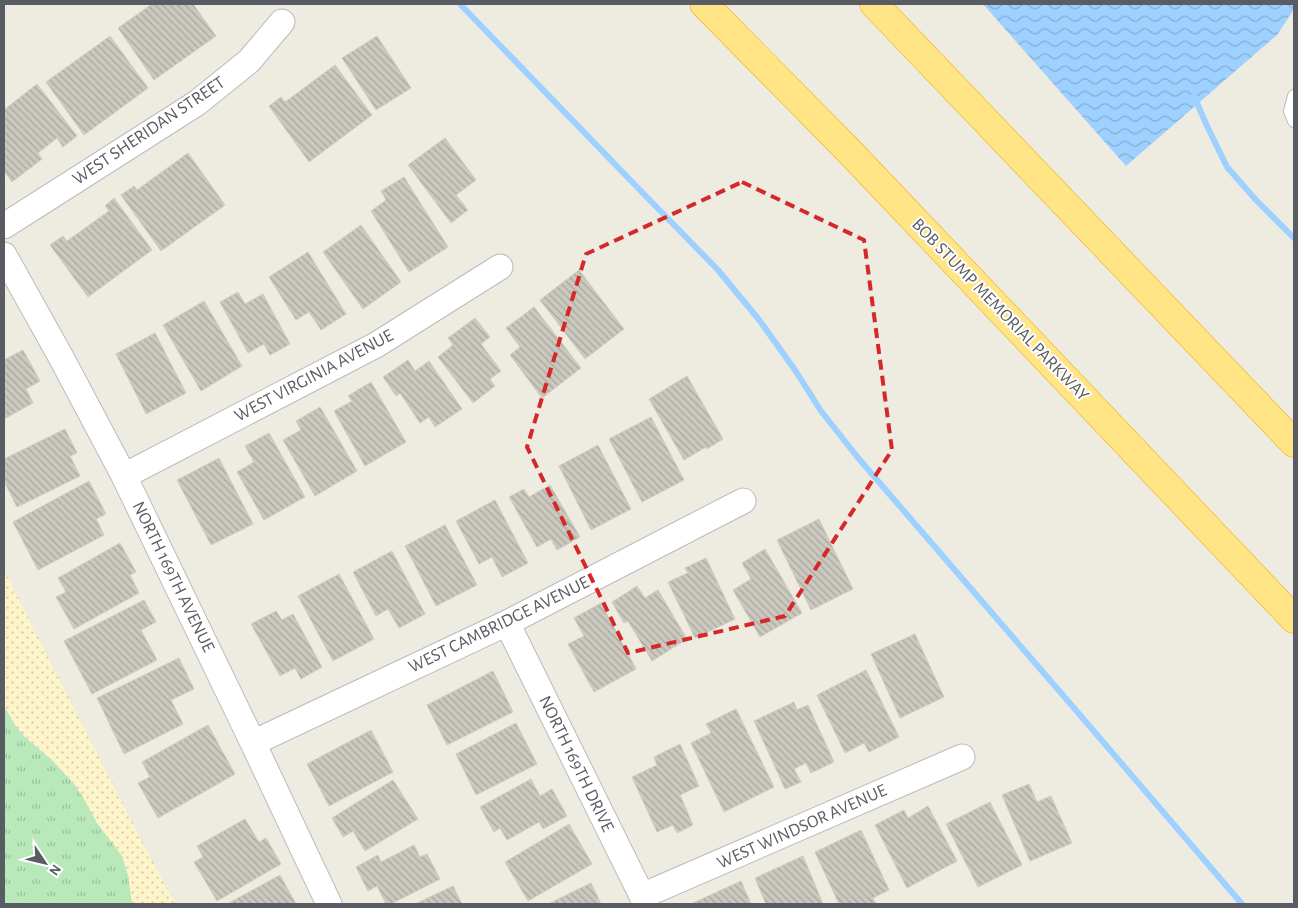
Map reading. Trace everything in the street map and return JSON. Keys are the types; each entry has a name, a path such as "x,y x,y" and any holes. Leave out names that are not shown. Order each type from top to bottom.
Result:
{"highway":[{"name":"BOB STUMP MEMORIAL PARKWAY","path":"704,4 855,158 1294,620"},
{"path":"874,4 1294,443"}],"street":[{"name":"WEST SHERIDAN STREET","path":"4,226 197,103 249,61 282,22"},
{"name":"NORTH 169TH AVENUE","path":"4,255 124,476 253,743 328,904"},
{"name":"WEST VIRGINIA AVENUE","path":"124,476 376,345 500,268"},
{"name":"WEST CAMBRIDGE AVENUE","path":"253,743 507,623 742,501"},
{"name":"NORTH 169TH DRIVE","path":"507,623 643,900"},
{"name":"WEST WINDSOR AVENUE","path":"643,900 962,757"}],"lane":[{"path":"1294,96 1290,111 1294,121"}],"highlighted area":[{"path":"742,182 864,240 892,450 785,616 628,653 527,447 586,254"}],"green space":[{"path":"4,570 144,845 176,904 4,904"}],"sand":[{"path":"4,570 176,904 132,904 128,875 122,856 97,823 74,784 53,761 25,737 15,725 4,706"}],"water":[{"path":"983,4 1294,4 1294,9 1277,35 1126,166"}],"building":[{"path":"152,4 193,4 216,36 154,80 118,28"},
{"path":"110,36 148,88 84,135 46,82"},
{"path":"377,36 411,88 376,110 342,58"},
{"path":"335,65 372,115 309,162 269,106 281,97 285,102"},
{"path":"37,84 77,136 63,147 57,138 38,153 42,159 12,182 4,171 4,110"},
{"path":"445,138 476,180 456,195 468,210 451,223 408,165"},
{"path":"188,153 225,205 161,251 121,195 134,186 137,190"},
{"path":"404,177 448,247 409,272 371,211 386,200 381,191"},
{"path":"114,198 152,250 88,297 50,245 63,236 67,241 109,211 105,206"},
{"path":"361,225 401,282 363,309 323,252"},
{"path":"308,252 346,314 321,330 309,312 296,320 269,277"},
{"path":"579,270 624,329 585,359 540,300"},
{"path":"238,292 245,304 263,294 290,344 270,355 264,344 248,353 220,302"},
{"path":"204,301 242,366 201,391 163,325"},
{"path":"534,307 581,368 542,398 510,355 520,347 506,328"},
{"path":"475,318 490,337 481,344 501,371 490,379 495,386 473,403 438,357 453,345 448,338"},
{"path":"155,333 186,393 146,414 116,354"},
{"path":"23,350 40,381 26,389 33,403 4,419 4,360"},
{"path":"408,360 415,371 429,361 462,409 435,427 429,417 420,423 400,393 396,396 383,377"},
{"path":"687,376 723,439 684,460 649,399"},
{"path":"371,382 406,442 365,466 334,411 352,401 348,396"},
{"path":"320,407 357,471 315,496 283,440 301,430 296,421"},
{"path":"651,417 684,480 642,502 609,439"},
{"path":"65,429 77,453 70,456 80,476 17,507 4,481 4,459"},
{"path":"269,433 305,497 264,520 237,472 254,462 245,446"},
{"path":"598,445 631,509 591,530 559,466"},
{"path":"219,458 253,524 211,545 177,480"},
{"path":"89,481 106,514 96,519 104,535 38,570 13,522"},
{"path":"550,485 580,537 557,550 551,539 537,547 509,497 524,489 529,497"},
{"path":"495,500 528,563 502,577 492,557 479,564 456,521"},
{"path":"819,519 853,589 811,610 777,540"},
{"path":"445,525 477,585 436,606 405,546"},
{"path":"120,543 136,572 130,575 139,593 74,629 56,597 66,592 58,578"},
{"path":"765,549 802,613 760,637 733,590 751,579 742,563"},
{"path":"392,551 425,614 399,628 388,609 376,616 353,572"},
{"path":"706,558 735,619 695,638 668,582 688,573 685,568"},
{"path":"339,574 374,639 333,661 298,596"},
{"path":"637,586 645,598 658,590 687,639 652,661 628,621 624,623 612,602"},
{"path":"144,600 156,622 141,630 157,660 92,694 64,641"},
{"path":"601,603 636,669 594,692 568,644 584,636 574,618"},
{"path":"276,611 282,620 293,614 322,667 301,679 295,668 280,676 251,624"},
{"path":"915,634 944,697 900,718 871,654"},
{"path":"179,658 194,689 171,700 183,724 124,754 97,698"},
{"path":"866,670 899,737 869,752 864,743 845,753 817,695"},
{"path":"493,671 513,712 447,745 427,705"},
{"path":"794,702 797,710 808,705 834,762 811,773 806,763 794,769 801,782 785,789 754,721"},
{"path":"736,709 774,787 724,812 691,743 711,733 706,724"},
{"path":"516,723 537,764 476,795 456,754"},
{"path":"208,725 235,774 158,818 138,783 150,777 142,762"},
{"path":"371,730 393,772 329,806 307,764"},
{"path":"680,744 699,786 680,795 693,825 677,833 673,825 657,832 632,777 657,765 654,757"},
{"path":"531,779 540,796 552,789 567,816 543,829 539,822 507,840 500,828 494,832 480,807"},
{"path":"393,780 418,819 365,851 353,831 343,837 332,818"},
{"path":"1029,784 1037,802 1051,796 1072,843 1030,861 1002,795"},
{"path":"990,802 1022,865 978,887 946,824"},
{"path":"928,806 957,861 907,888 875,825 904,810 908,818"},
{"path":"245,819 259,842 266,838 281,864 217,901 194,862 203,857 197,846"},
{"path":"569,824 592,864 528,901 505,862"},
{"path":"861,830 889,890 873,898 876,904 839,904 815,852"},
{"path":"414,845 420,857 427,854 440,879 391,904 386,904 377,886 368,891 356,867 378,855 381,862"},
{"path":"803,856 823,904 766,904 755,878"},
{"path":"280,875 296,904 227,904"},
{"path":"741,881 751,904 691,904"},
{"path":"591,883 601,904 548,904"},
{"path":"453,886 462,904 415,904"}],"waterway":[{"path":"460,4 718,270 760,321 821,411 859,459 1242,904"},
{"path":"1194,96 1227,167 1256,200 1294,238"}]}
